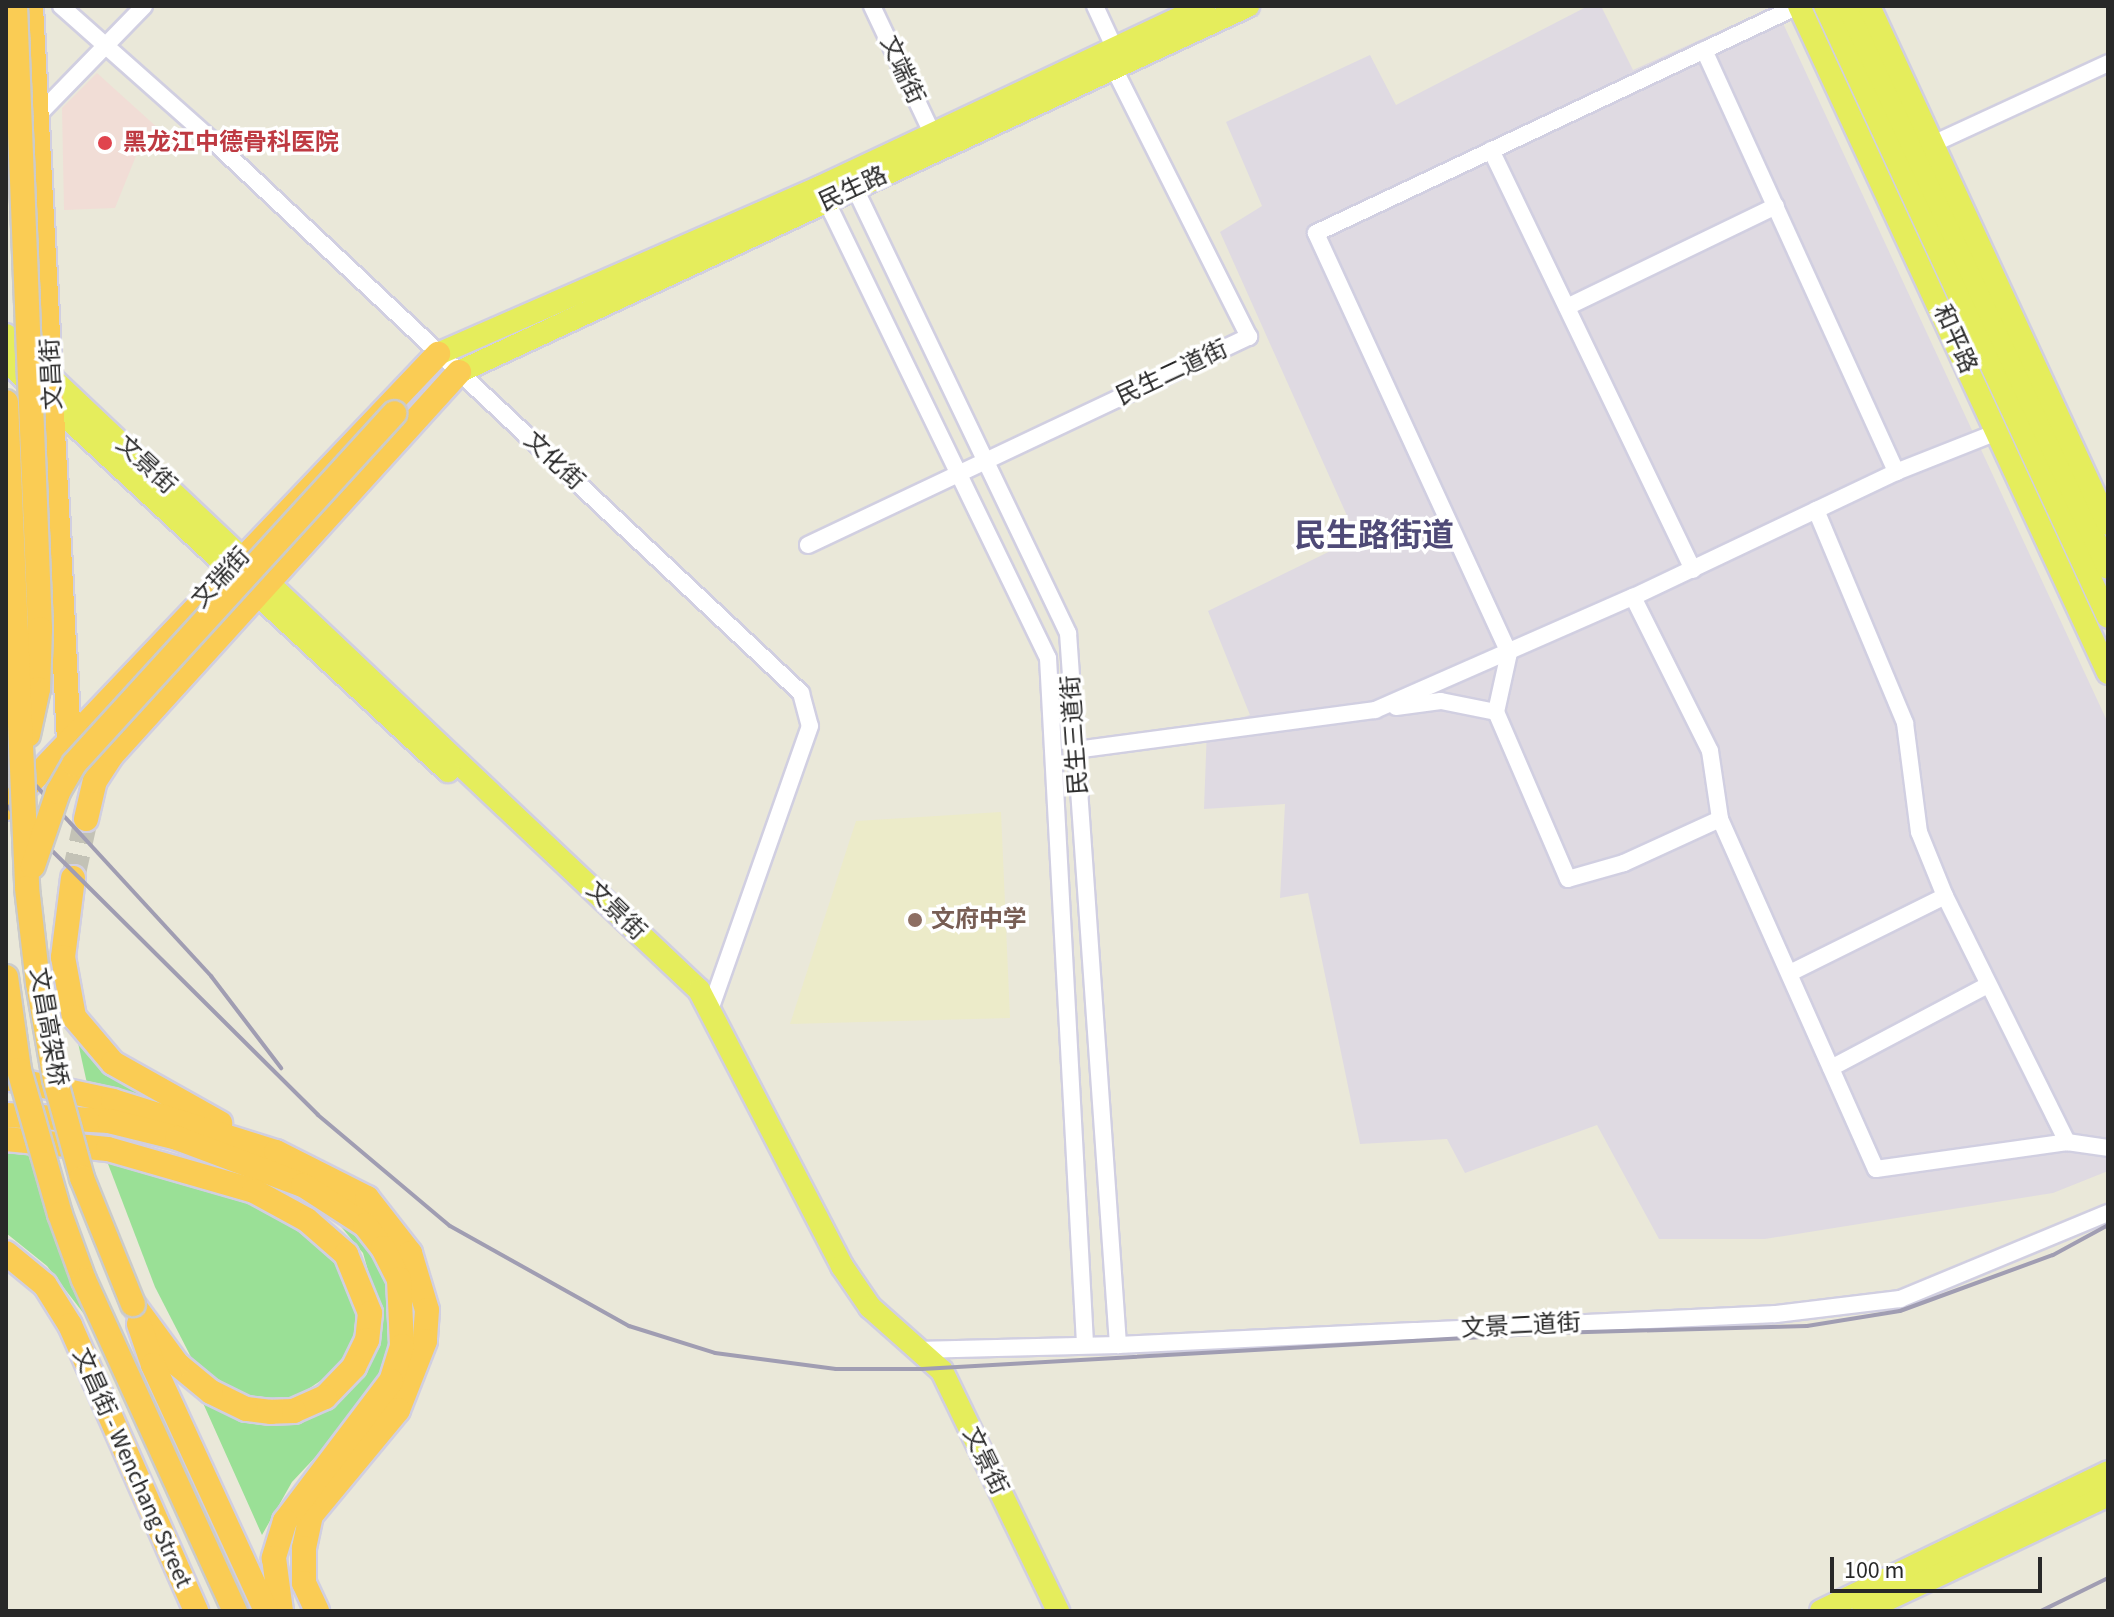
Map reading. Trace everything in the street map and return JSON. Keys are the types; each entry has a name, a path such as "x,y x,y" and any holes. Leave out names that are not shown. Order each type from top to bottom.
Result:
{"highway":[{"path":"15,6 40,629 38,689 21,765"},
{"name":"文昌街","path":"31,6 69,742"},
{"name":"文瑞街","path":"7,807 236,562 438,354"},
{"path":"27,888 58,792 74,764 394,413 426,385 459,372"},
{"name":"文瑞街","path":"86,819 95,781 112,755 459,372"},
{"name":"文昌高架桥","path":"6,402 27,888 55,1079 82,1178 133,1304 153,1365 266,1611"},
{"path":"73,878 63,957 66,988 74,1017 91,1043 141,1082 367,1198 410,1253 427,1310 416,1373 398,1410 311,1515 293,1547 295,1585 303,1611"},
{"name":"文昌高架桥","path":"6,977 19,1070 60,1214 109,1336 235,1611"},
{"path":"6,1078 113,1101 276,1152"},
{"path":"6,1115 109,1121 189,1143 303,1185 365,1225 383,1248 399,1279 402,1346 391,1381 285,1521 274,1558 281,1611"},
{"path":"6,1139 108,1149 254,1191 307,1220 346,1254 370,1313 367,1340 354,1367 325,1397 294,1411 271,1412 246,1409 211,1392 177,1364 133,1304"},
{"name":"文昌街 - Wenchang Street","path":"6,1253 45,1285 70,1325 196,1611"},
{"path":"311,1515 304,1548 304,1583 317,1611"}],"main road":[{"name":"民生路","path":"459,372 1111,56 1205,6"},
{"name":"民生路","path":"851,181 933,135 1111,56 1248,6"},
{"name":"和平路","path":"1799,6 1875,163 2108,673"},
{"name":"和平路","path":"1825,6 1884,111 2108,568"},
{"name":"和平路","path":"1848,6 1884,111"},
{"path":"1869,6 2108,524"},
{"path":"1884,111 1933,144 1926,201 1875,163 1884,111"},
{"name":"民生路","path":"438,354 823,194"},
{"name":"和平路","path":"1926,201 2108,617"},
{"name":"文景街","path":"6,335 52,376 236,562"},
{"name":"文景街","path":"6,361 236,562 711,1007 842,1266 870,1307 942,1371 1058,1611"},
{"name":"文景街","path":"264,588 694,1003 831,1274 857,1312 930,1377 1042,1611"},
{"path":"1821,1611 2108,1472"},
{"path":"1863,1611 2108,1495"}],"street":[{"name":"文化街","path":"61,6 459,372 801,693 807,705 810,726 711,1007"},
{"path":"6,148 144,6"},
{"name":"文端街","path":"872,6 933,135"},
{"name":"民生二道街","path":"808,545 1249,337 1111,56 1095,6"},
{"path":"1720,819 1624,863 1568,879 1496,712 1509,653 1316,233 1799,6"},
{"path":"1704,50 1896,472"},
{"path":"1933,144 2108,63"},
{"path":"1491,150 1693,570"},
{"name":"民生三道街","path":"851,181 1068,633 1118,1345"},
{"name":"民生三道街","path":"823,194 1048,658 1085,1343"},
{"path":"1567,307 1776,206"},
{"path":"1375,710 1693,570 1896,472 1997,432"},
{"path":"1816,510 1905,723 1919,832 1945,896 2067,1142"},
{"path":"1633,597 1710,751 1720,819 1876,1169 2067,1142 2108,1148"},
{"path":"1075,750 1441,701 1496,712"},
{"path":"1790,973 1945,896"},
{"path":"1831,1068 1988,985"},
{"name":"文景二道街","path":"916,1350 1085,1343 1118,1345 1776,1314 1900,1299 2108,1213"}],"shaded area":[{"path":"1588,6 1601,6 1633,70 1775,6 2108,723 2108,1171 2053,1193 1765,1239 1659,1239 1597,1125 1465,1173 1447,1139 1360,1144 1308,893 1280,898 1285,804 1204,809 1207,728 1250,715 1208,611 1357,538 1220,232 1262,206 1226,122 1370,55 1396,105"},
{"name":"黑龙江中德骨科医院","path":"97,73 160,130 136,156 115,208 64,210 62,108"},
{"name":"文府中学","path":"1001,812 1010,1018 790,1024 856,821"}],"green space":[{"path":"75,1029 173,1107 88,1088"},
{"path":"6,1146 26,1149 91,1323 47,1266 6,1233"},
{"path":"105,1156 268,1205 336,1254 358,1297 355,1334 338,1369 295,1398 274,1400 249,1399 208,1376 191,1357 155,1287"},
{"path":"310,1203 361,1237 376,1256 391,1301 390,1348 383,1371 352,1418 292,1482 262,1535 203,1403 239,1420 266,1424 311,1417 332,1405 381,1316 363,1253 338,1223"}],"tunnel":[{"path":"73,878 86,819"}],"railway":[{"path":"6,753 211,976 281,1068"},
{"path":"6,805 318,1115 450,1226 629,1326 715,1353 836,1369 922,1369 1553,1333 1807,1326 1900,1311 2053,1255 2108,1225"},
{"path":"2041,1611 2108,1578"}],"place":[{"name":"黑龙江中德骨科医院","path":"105,143"},
{"name":"文府中学","path":"915,920"}],"district":[{"name":"民生路街道","path":"1374,536"}]}
